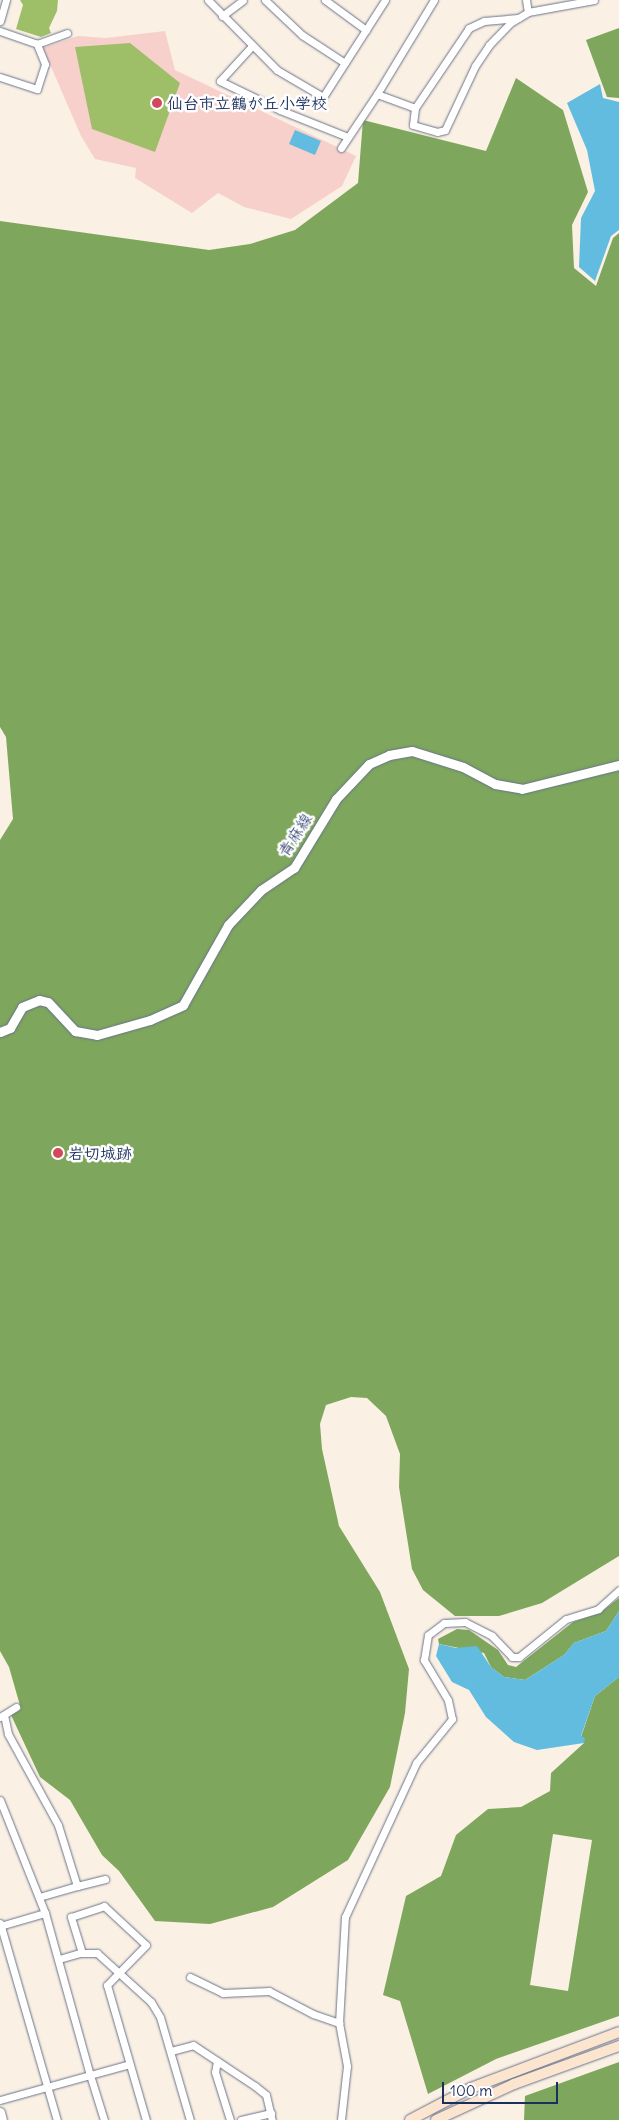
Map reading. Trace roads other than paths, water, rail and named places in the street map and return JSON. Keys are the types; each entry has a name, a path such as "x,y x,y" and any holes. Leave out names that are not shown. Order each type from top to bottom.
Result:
{"main road":[{"path":"410,2120 471,2088 619,2032"},
{"path":"436,2120 514,2084 619,2046"}],"street":[{"path":"0,21 6,0"},
{"path":"208,0 251,48 299,86 324,97 384,0"},
{"path":"222,16 243,0"},
{"path":"265,0 302,35 345,63"},
{"path":"325,0 366,30"},
{"path":"341,148 377,94 434,0"},
{"path":"526,0 528,12"},
{"path":"518,18 484,21 469,28 415,108 413,125 437,132 445,130 489,44 518,18 528,12 594,0"},
{"path":"0,31 36,44 68,33"},
{"path":"0,76 37,89 44,64 36,44"},
{"path":"251,48 220,81 280,110 348,137"},
{"path":"377,94 415,108"},
{"name":"青麻線","path":"0,1032 10,1028 22,1007 39,1000 48,1002 75,1031 97,1035 150,1020 183,1005 228,925 261,890 294,868 336,799 369,764 389,755 412,751 463,767 494,784 522,789 619,765"},
{"path":"341,2120 347,2066 338,2022 345,1917 416,1763 452,1719 451,1706 424,1660 428,1635 444,1623 465,1622 476,1625 512,1657 519,1658 566,1619 598,1609 619,1590"},
{"path":"16,1707 2,1716 8,1734 58,1825 78,1886"},
{"path":"0,1800 45,1913 104,2120"},
{"path":"39,1897 105,1878"},
{"path":"82,1953 71,1917 104,1906 146,1945 107,1985 146,2120"},
{"path":"45,1913 0,1925 56,2120"},
{"path":"59,1959 82,1953 97,1953 151,2002 160,2018 171,2051 190,2120"},
{"path":"190,1977 223,1993 270,1991 312,2014 338,2022"},
{"path":"171,2051 193,2044 266,2095 271,2116 241,2120"},
{"path":"217,2061 215,2072 230,2120"},
{"path":"0,2100 130,2064"},
{"path":"0,2112 2,2120"}],"water":[{"path":"600,84 603,98 619,102 619,230 611,236 595,281 579,267 581,218 595,191 587,150 567,103"},
{"path":"295,130 321,141 315,155 289,144"},
{"path":"619,1611 619,1677 595,1696 581,1736 585,1738 584,1743 537,1750 514,1742 486,1717 469,1690 452,1682 436,1656 439,1644 456,1648 477,1646 491,1667 504,1677 525,1680 564,1655 574,1643 606,1631"}],"place":[{"name":"仙台市立鶴が丘小学校","path":"157,103"},
{"name":"岩切城跡","path":"58,1153"}]}
